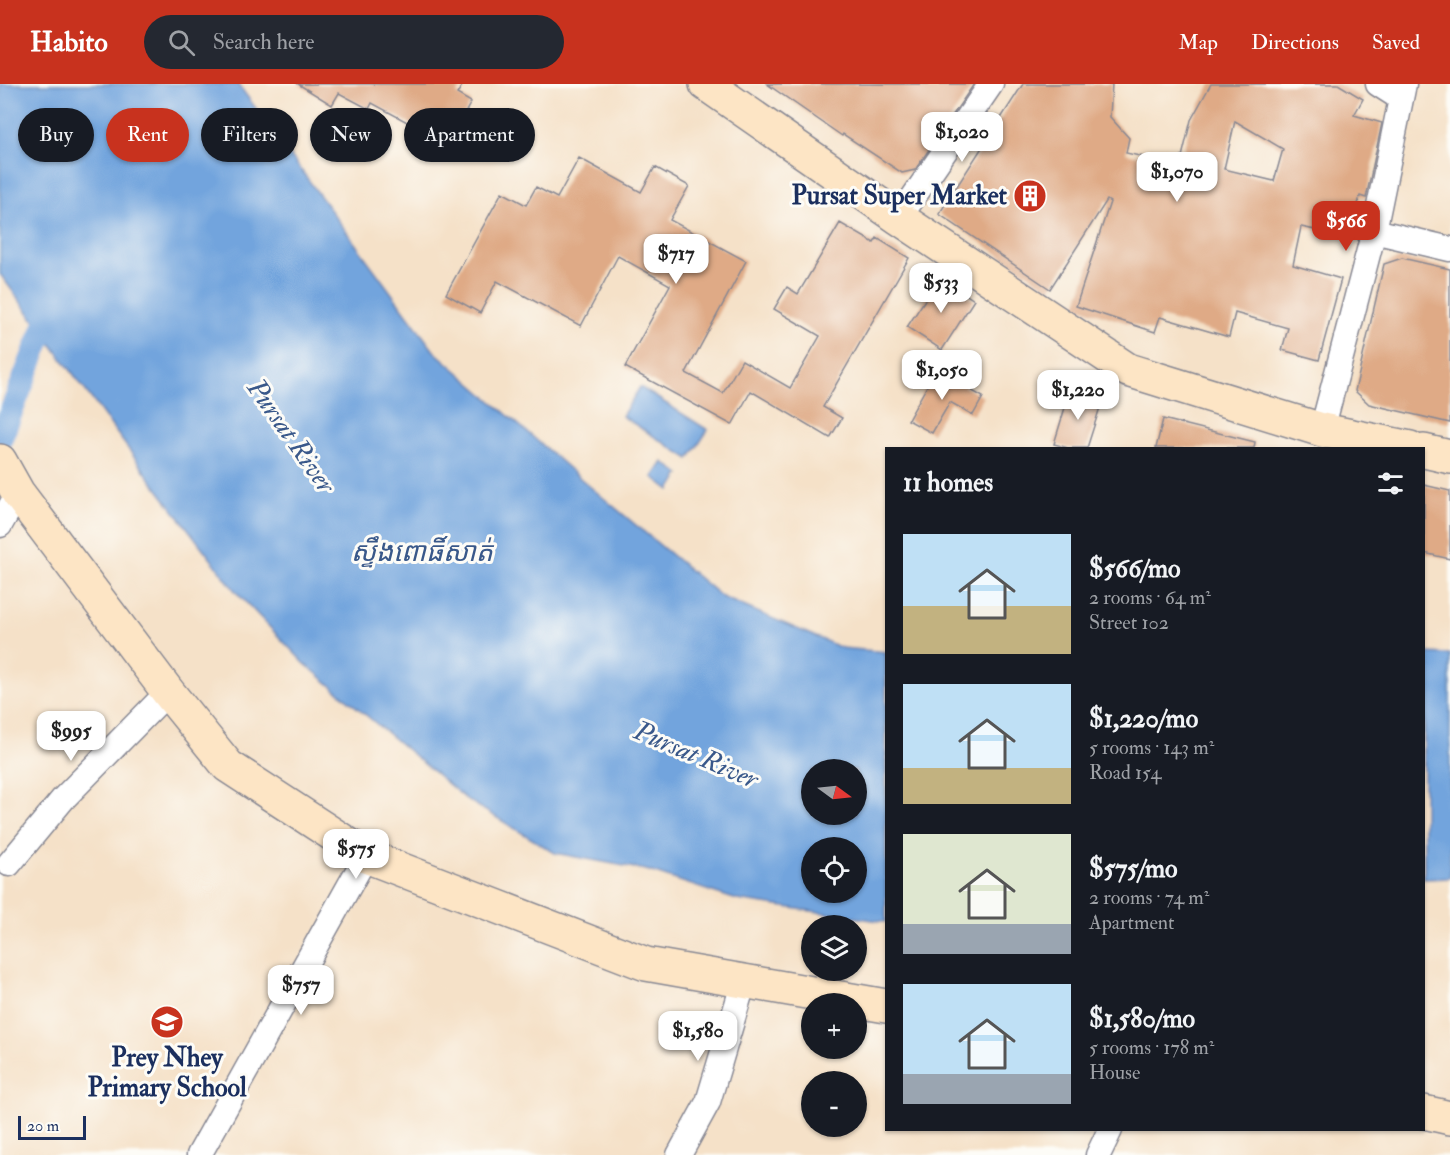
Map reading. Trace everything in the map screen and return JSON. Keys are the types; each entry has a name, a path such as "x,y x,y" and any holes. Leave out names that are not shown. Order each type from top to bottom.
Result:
{"street":[{"path":"706,84 899,218 1128,370 1322,430 1405,447"},
{"path":"899,218 991,84"},
{"path":"1322,430 1374,231 1402,91 1378,84"},
{"path":"1374,231 1450,249"},
{"path":"1425,451 1450,457"},
{"path":"0,525 9,476"},
{"path":"9,476 168,692 228,766 366,856 646,963 885,1006"},
{"path":"9,864 63,799 168,692"},
{"path":"199,1155 366,856"},
{"path":"679,1155 708,1102 744,981"},
{"path":"1425,1112 1450,1118"},
{"path":"1098,1155 1110,1131"}],"water":[{"name":"ស្ទឹងពោធិ៍សាត់","path":"0,84 238,84 256,108 201,108 201,162 295,162 434,351 588,485 722,597 842,648 885,652 885,922 867,919 867,915 839,915 737,900 646,870 555,853 466,799 304,663 236,592 0,274"},
{"path":"640,387 708,430 689,459 622,416"},
{"path":"663,462 680,474 670,490 653,477"},
{"path":"1425,653 1450,654 1450,878 1425,879"}],"building":[{"path":"298,84 463,84 457,94 471,102 468,108 404,108 404,120 392,114 392,108 381,108 372,103 367,108 339,93 332,105"},
{"path":"767,84 974,84 915,170 902,173 843,134 842,136"},
{"path":"1023,84 1112,84 1110,117 1129,138 1126,153 1180,165 1191,120 1211,84 1338,84 1363,99 1354,115 1382,123 1366,198 1360,196 1351,234 1321,227 1320,231 1301,227 1293,265 1341,279 1319,360 1282,350 1288,328 1235,313 1229,337 1160,317 1155,332 1076,306 1110,202 1107,200 1050,289 939,214","holes":["1235,121 1283,149 1274,181 1224,169"]},
{"path":"579,158 641,192 655,167 689,186 670,220 746,261 686,373 723,393 742,360 790,388 820,336 774,309 787,287 798,294 840,223 874,243 877,238 909,258 823,407 842,418 830,438 751,391 732,425 625,367 670,285 618,256 581,326 497,281 480,313 446,294 502,192 526,205 536,187 557,198"},
{"path":"1402,258 1450,269 1450,423 1369,404 1355,391 1384,264"},
{"path":"940,277 974,300 942,350 907,327"},
{"path":"936,370 983,397 973,415 950,402 932,433 908,420"},
{"path":"1070,391 1102,401 1087,447 1064,447 1054,444"},
{"path":"1163,419 1255,442 1254,447 1156,447"},
{"path":"1425,485 1450,491 1450,559 1425,553"}],"waterway":[{"path":"0,440 54,303"}],"place":[{"name":"Pursat Super Market","path":"1030,196"},
{"name":"Prey Nhey Primary School","path":"167,1022"}],"water label":[{"name":"Pursat River","path":"291,436"},
{"name":"Pursat River","path":"696,755"}]}
